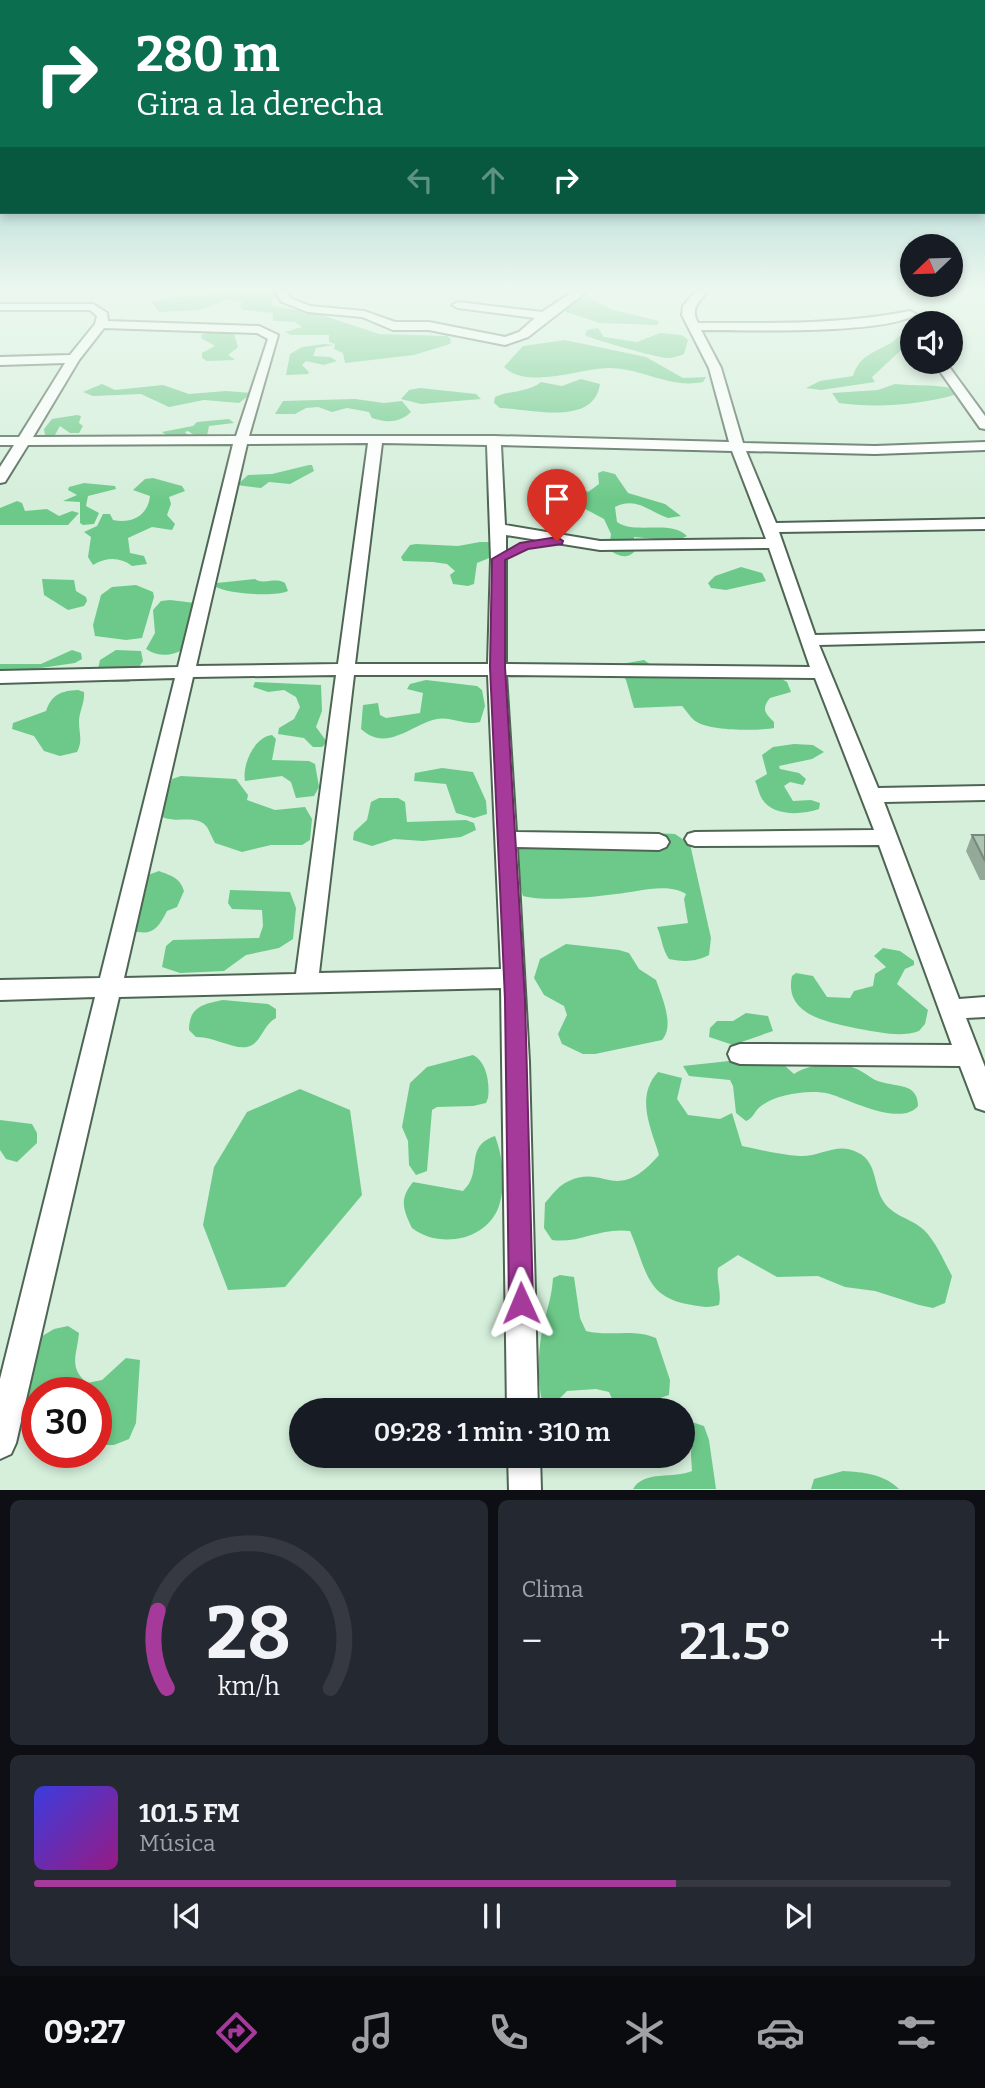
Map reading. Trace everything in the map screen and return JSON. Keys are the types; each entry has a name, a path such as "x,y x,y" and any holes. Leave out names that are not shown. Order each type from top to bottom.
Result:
{"street":[{"path":"0,479 72,362"},
{"path":"0,1443 242,440 267,362"},
{"path":"712,362 738,448 773,535 808,640 871,795 985,1100"},
{"path":"948,374 985,425"},
{"path":"306,983 375,440"},
{"path":"494,440 499,559 497,667 514,978 523,1398"},
{"path":"0,441 494,440 875,450 985,446"},
{"path":"498,528 530,538 642,547 773,535 985,524"},
{"path":"499,559 525,546 557,541"},
{"path":"808,640 985,636"},
{"path":"0,677 187,670 497,667 821,673"},
{"path":"871,795 985,793"},
{"path":"695,839 885,837"},
{"path":"506,839 659,842"},
{"path":"0,990 514,978"},
{"path":"949,1009 985,1007"},
{"path":"740,1054 968,1056"},
{"path":"524,1468 524,1489"}],"green space":[{"path":"289,362 305,362 302,365 308,374 286,375"},
{"path":"308,362 335,362 324,365"},
{"path":"509,362 654,362 683,378 706,377 703,382 679,383 609,368 527,377 514,374 504,367"},
{"path":"861,362 889,362 872,377 875,382 821,390 806,388 820,381 853,376"},
{"path":"581,379 600,384 595,397 586,406 574,411 527,411 500,408 494,403 495,397 530,388 541,382 562,386"},
{"path":"102,384 115,390 163,385 189,394 226,391 252,393 239,403 204,400 169,407 141,394 93,396 83,392"},
{"path":"895,384 947,387 953,389 954,395 912,403 867,405 839,403 832,393 878,390"},
{"path":"420,388 476,394 481,399 421,404 401,399 409,390"},
{"path":"355,399 384,403 402,401 411,412 398,420 388,421 372,418 369,412 347,408 332,412 318,407 306,408 295,414 275,414 283,401"},
{"path":"81,416 79,423 83,426 79,433 70,433 60,426 55,435 45,435 44,429 52,419"},
{"path":"229,419 234,423 209,426 207,436 197,437 185,432 190,438 162,432 193,426 197,422"},
{"path":"312,465 314,471 290,484 269,482 261,488 237,485 248,475 272,474"},
{"path":"603,471 615,474 628,493 665,504 681,516 668,518 630,503 615,507 617,522 634,527 672,528 687,536 677,541 634,537 634,552 628,556 609,550 611,534 604,519 557,494 563,487 576,485 588,492 599,484 598,473"},
{"path":"153,478 182,486 185,491 169,497 171,504 167,515 175,524 172,530 152,527 128,538 130,553 144,556 147,564 132,566 113,559 93,565 88,557 91,537 84,532 97,526 103,514 110,514 113,520 120,521 138,517 146,509 150,496 133,490 145,479"},
{"path":"84,483 115,486 116,489 88,496 86,506 99,513 94,524 80,523 80,502 63,501 77,495 68,490 69,487"},
{"path":"17,501 22,503 25,511 47,509 59,516 72,511 79,513 68,525 0,525 0,508"},
{"path":"494,542 494,556 477,563 474,584 468,586 453,584 450,575 455,571 447,564 403,561 401,557 410,545 458,546"},
{"path":"741,567 762,573 766,581 726,590 711,588 708,583 715,576"},
{"path":"42,579 74,580 76,591 86,597 87,601 84,606 68,610 44,595"},
{"path":"255,579 281,581 285,583 288,591 252,594 216,587 217,583"},
{"path":"136,585 153,592 154,597 142,638 126,640 95,636 93,625 101,595 112,587"},
{"path":"161,601 195,603 190,618 190,646 173,654 157,654 146,649 155,633 153,610"},
{"path":"72,650 81,653 82,659 75,663 0,674 0,664 41,664"},
{"path":"116,650 141,651 143,661 129,682 112,682 98,669 100,660"},
{"path":"644,660 655,668 780,678 787,682 791,692 770,698 766,705 765,711 774,722 774,728 746,730 712,727 695,721 682,706 634,708 626,680 619,670 621,664"},
{"path":"426,680 477,686 482,690 485,706 480,722 437,719 390,738 371,736 361,729 363,705 378,703 380,715 386,718 420,713 423,693 407,689 410,684"},
{"path":"255,682 321,685 322,711 316,727 327,742 322,747 313,747 304,738 278,734 279,728 294,719 300,707 296,697 284,690 268,692 253,687"},
{"path":"78,690 84,692 84,696 79,718 80,740 77,752 60,756 44,751 34,736 12,729 13,723 46,711 58,694"},
{"path":"272,735 276,739 272,760 309,761 315,764 319,787 314,796 296,798 291,782 282,776 245,781 247,760 255,746"},
{"path":"813,745 824,752 812,759 779,766 780,769 799,773 806,779 803,785 790,782 784,786 793,801 811,800 820,803 819,809 795,813 779,811 766,804 759,793 755,781 767,774 762,755 773,747"},
{"path":"442,768 473,772 486,801 487,814 474,818 456,813 446,784 414,781 415,773"},
{"path":"181,776 236,779 248,795 247,800 275,810 305,807 312,819 310,840 302,845 271,845 242,852 215,843 202,823 161,816 172,779"},
{"path":"379,798 398,798 405,802 407,822 466,820 474,823 476,830 461,837 423,841 394,839 372,846 353,840 354,832 367,820 371,802"},
{"path":"636,832 675,834 690,844 711,938 709,955 685,961 669,959 667,955 657,927 688,923 684,899 686,894 678,890 652,889 544,899 523,896 520,887 519,847"},
{"path":"159,871 175,878 184,891 177,907 167,911 161,923 149,932 130,930 145,876"},
{"path":"230,890 290,892 296,908 293,939 279,948 246,955 224,971 180,973 162,967 166,946 173,940 259,938 263,926 262,910 232,909 228,903"},
{"path":"566,944 629,953 639,969 656,980 667,1019 666,1034 662,1040 595,1054 583,1054 562,1044 558,1034 567,1015 564,1006 544,995 534,978 540,959"},
{"path":"883,948 900,951 914,961 914,965 905,969 897,984 928,1010 925,1024 919,1031 890,1034 837,1024 812,1016 795,1001 791,990 792,976 796,973 813,976 827,997 850,998 854,991 873,986 875,974 886,967 874,956"},
{"path":"223,1000 268,1004 276,1009 276,1018 250,1046 232,1046 196,1037 189,1030 194,1011 203,1005"},
{"path":"746,1013 768,1016 773,1031 733,1045 709,1037 710,1028 717,1021 733,1021"},
{"path":"473,1055 482,1063 488,1080 486,1103 437,1107 432,1110 427,1171 416,1175 409,1165 408,1141 402,1127 410,1083 427,1067"},
{"path":"729,1061 783,1064 794,1074 816,1065 850,1066 878,1081 911,1090 918,1106 910,1112 888,1113 830,1094 804,1092 768,1102 746,1121 736,1113 730,1080 689,1076 683,1066"},
{"path":"658,1072 682,1078 677,1099 688,1115 720,1119 732,1113 742,1146 800,1156 848,1149 865,1157 886,1205 924,1230 940,1252 952,1276 945,1303 933,1308 875,1291 845,1287 818,1276 777,1277 738,1255 718,1268 719,1305 699,1306 677,1301 656,1289 645,1270 630,1231 609,1231 571,1240 552,1240 544,1228 545,1203 562,1185 581,1177 621,1181 632,1178 659,1155 646,1102 651,1082"},
{"path":"300,1089 350,1110 362,1195 285,1287 228,1290 203,1225 214,1167 247,1112"},
{"path":"0,1120 32,1124 37,1133 37,1143 17,1162 6,1159 0,1150"},
{"path":"495,1136 502,1162 503,1180 499,1206 493,1218 473,1234 461,1238 435,1238 412,1228 406,1215 404,1199 413,1182 463,1191 472,1176 479,1147"},
{"path":"560,1275 574,1277 580,1318 586,1331 639,1334 656,1338 670,1380 669,1395 660,1398 612,1398 609,1392 596,1389 567,1391 560,1398 542,1398 540,1343 553,1278"},
{"path":"68,1326 79,1333 76,1366 81,1377 28,1377 39,1338 54,1329"},
{"path":"126,1358 140,1360 136,1423 129,1439 114,1445 112,1377 105,1377"},
{"path":"695,1423 704,1426 709,1440 716,1489 633,1489 644,1479 692,1471 692,1468 695,1468"},
{"path":"843,1471 880,1477 899,1489 811,1489 814,1479"}],"building":[{"path":"972,835 985,835 985,861"}],"route":[{"path":"521,1303 515,999 497,667 499,559 525,546 557,541"}]}
